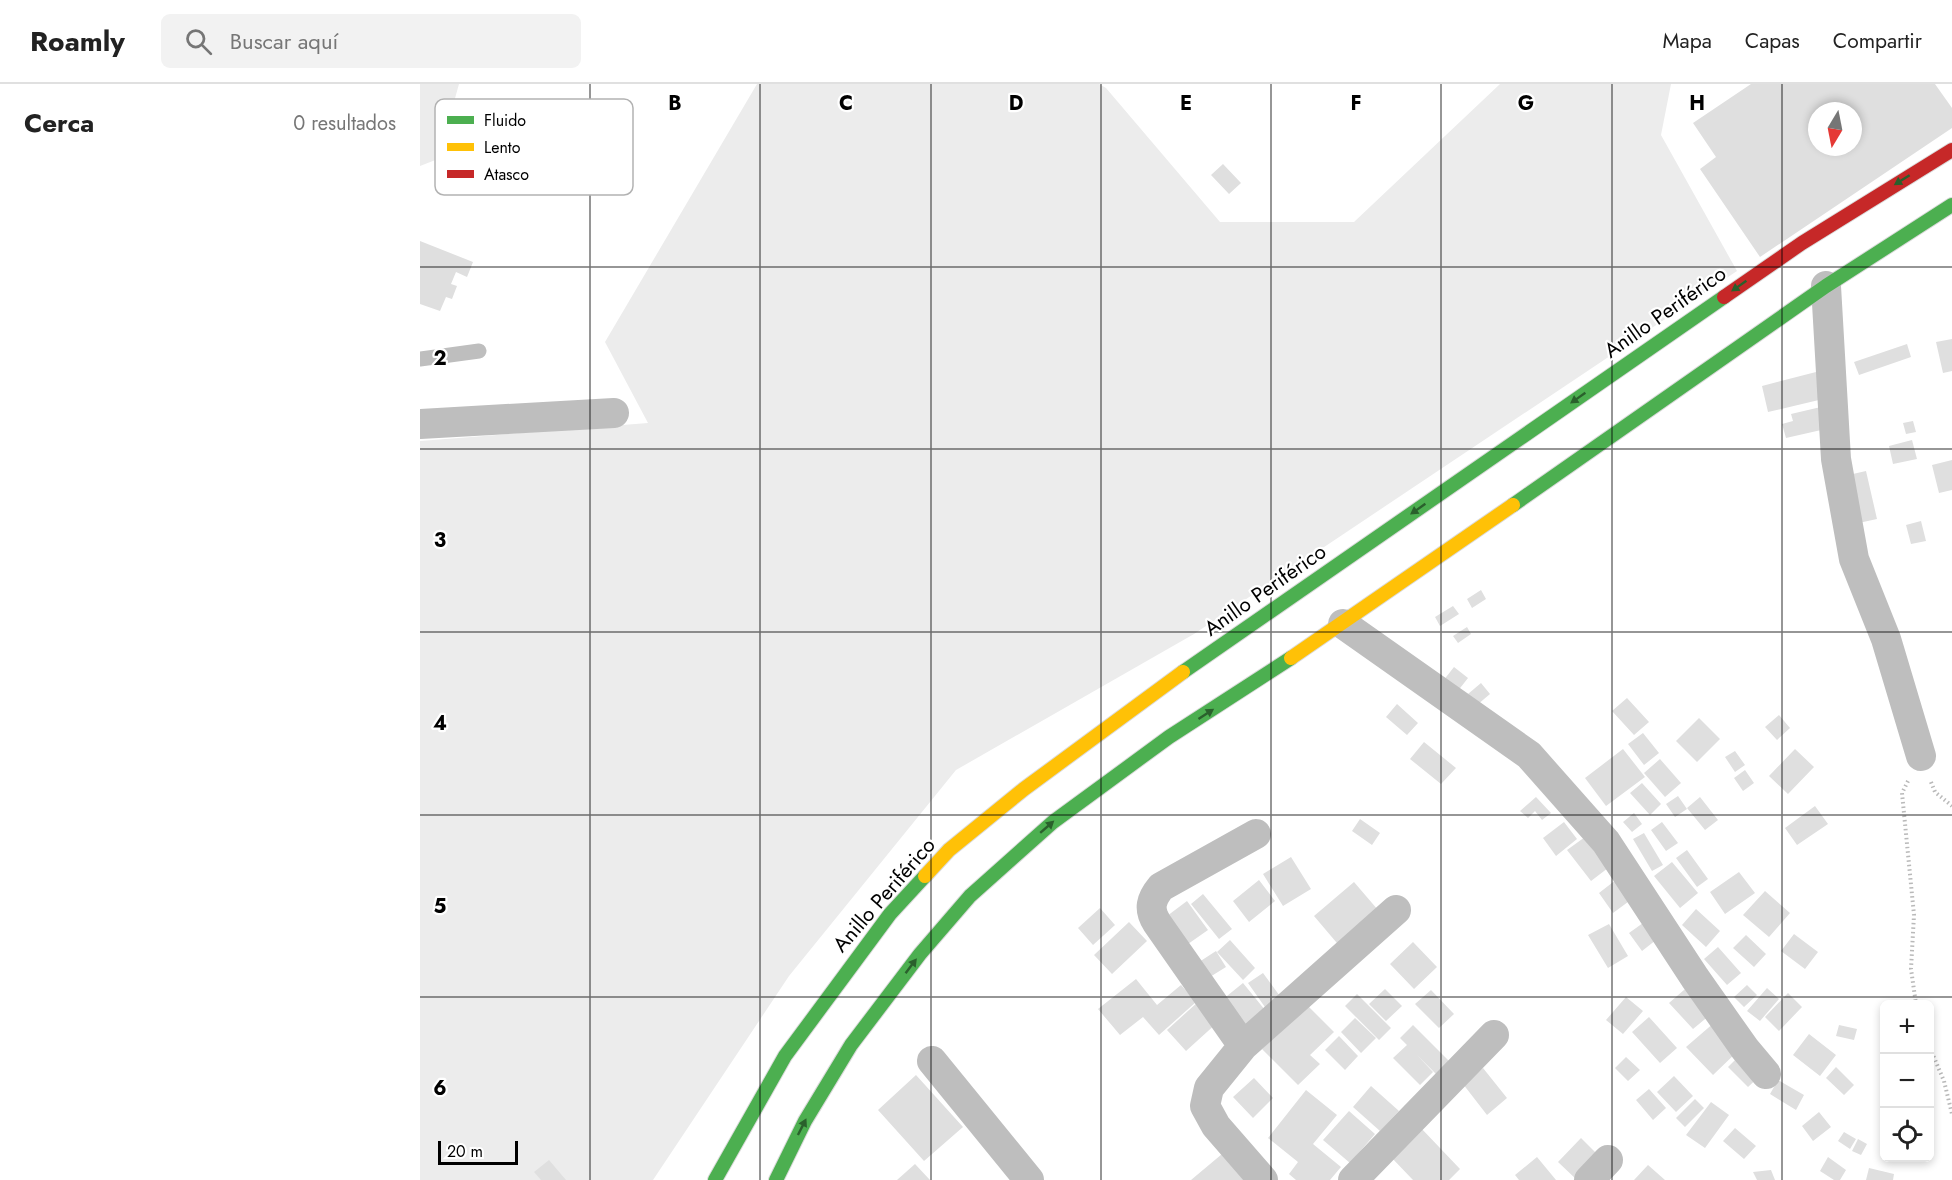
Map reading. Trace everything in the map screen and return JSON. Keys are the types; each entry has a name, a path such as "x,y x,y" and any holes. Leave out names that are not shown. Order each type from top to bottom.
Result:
{"highway":[{"name":"Anillo Periférico","path":"715,1180 785,1056 890,914 949,850 1024,789 1141,701 1802,243 1952,150"},
{"path":"776,1180 805,1121 851,1046 920,954 970,896 1062,816 1169,737 1343,624 1827,286 1952,205"}],"street":[{"path":"1827,286 1836,459 1854,559 1886,639 1921,756"},
{"path":"420,424 614,413"},
{"path":"1343,624 1529,754 1606,842 1695,978 1766,1074"},
{"path":"1243,1046 1157,922 1152,914 1151,905 1153,896 1161,887 1256,834"},
{"path":"1263,1180 1216,1126 1205,1106 1209,1088 1243,1046 1396,910"},
{"path":"1353,1180 1494,1035"},
{"path":"932,1061 1029,1180"}],"lane":[{"path":"420,358 479,351"}],"path":[{"path":"1915,1000 1911,969 1914,915 1902,793 1921,756"},
{"path":"1932,1054 1944,1081 1952,1114"}],"shaded area":[{"path":"420,84 459,84 455,99 435,99 435,160 420,166"},
{"path":"757,84 1099,84 1106,88 1220,222 1354,222 1500,84 1671,84 1661,135 1737,271 1194,634 956,770 789,976 653,1180 420,1180 420,441 648,423 605,342"}],"building":[{"path":"1751,84 1935,84 1952,108 1952,128 1760,257 1700,169 1716,157 1693,123"},
{"path":"1223,164 1241,183 1229,194 1211,175"},
{"path":"420,241 473,262 467,277 456,272 451,284 457,286 452,299 446,297 440,311 420,304"},
{"path":"1952,339 1952,371 1943,373 1936,342"},
{"path":"1907,344 1911,357 1859,375 1854,362"},
{"path":"1816,372 1823,399 1768,412 1762,386"},
{"path":"1825,406 1830,428 1786,438 1782,424 1793,421 1791,414"},
{"path":"1913,421 1916,432 1906,434 1903,423"},
{"path":"1912,440 1917,459 1893,464 1889,446"},
{"path":"1952,460 1952,490 1939,493 1932,465"},
{"path":"1866,471 1877,519 1854,524 1844,476"},
{"path":"1921,521 1926,541 1911,544 1906,525"},
{"path":"1481,590 1486,599 1472,608 1467,599"},
{"path":"1453,606 1459,614 1440,626 1435,617"},
{"path":"1467,627 1471,634 1458,643 1453,636"},
{"path":"1454,667 1468,678 1457,692 1443,681"},
{"path":"1481,683 1490,694 1477,705 1468,694"},
{"path":"1627,698 1649,722 1634,735 1612,711"},
{"path":"1397,704 1418,723 1407,735 1386,717"},
{"path":"1779,715 1790,728 1777,740 1765,727"},
{"path":"1699,718 1720,739 1697,762 1676,741"},
{"path":"1643,733 1659,753 1644,765 1628,744"},
{"path":"1424,742 1456,768 1441,784 1410,759"},
{"path":"1623,749 1645,777 1606,806 1585,778"},
{"path":"1795,749 1814,767 1788,794 1769,776"},
{"path":"1735,751 1745,765 1735,772 1725,757"},
{"path":"1660,759 1681,783 1665,797 1644,773"},
{"path":"1745,770 1754,783 1743,791 1734,778"},
{"path":"1642,783 1661,804 1650,815 1630,793"},
{"path":"1678,796 1687,809 1675,817 1666,804"},
{"path":"1536,797 1551,813 1542,820 1535,811 1528,818 1520,811"},
{"path":"1700,797 1718,820 1705,830 1687,808"},
{"path":"1815,806 1828,824 1797,845 1785,828"},
{"path":"1634,813 1642,824 1632,832 1623,822"},
{"path":"1360,819 1380,833 1372,845 1352,831"},
{"path":"1564,822 1577,839 1556,856 1543,838"},
{"path":"1662,822 1678,843 1666,851 1651,830"},
{"path":"1644,833 1663,865 1652,871 1633,839"},
{"path":"1585,837 1608,868 1591,881 1567,850"},
{"path":"1687,850 1708,879 1697,887 1676,858"},
{"path":"1291,857 1311,889 1283,906 1263,874"},
{"path":"1672,862 1698,893 1680,908 1654,876"},
{"path":"1739,872 1755,893 1725,914 1710,892"},
{"path":"1617,879 1632,899 1613,913 1599,893"},
{"path":"1259,880 1275,901 1249,922 1233,901"},
{"path":"1354,882 1378,910 1342,949 1314,916"},
{"path":"1765,891 1790,913 1769,937 1743,915"},
{"path":"1203,894 1232,929 1219,939 1191,904"},
{"path":"1187,901 1208,930 1188,944 1167,916"},
{"path":"1100,908 1115,925 1093,945 1078,928"},
{"path":"1696,909 1720,931 1706,947 1682,925"},
{"path":"1129,922 1147,941 1112,974 1094,955"},
{"path":"1643,923 1656,940 1642,951 1629,933"},
{"path":"1609,924 1628,956 1608,968 1588,935"},
{"path":"1794,934 1818,952 1805,969 1781,951"},
{"path":"1746,935 1766,954 1754,967 1733,948"},
{"path":"1230,940 1255,968 1243,980 1217,952"},
{"path":"1413,942 1437,967 1414,989 1390,964"},
{"path":"1718,947 1741,973 1727,985 1704,959"},
{"path":"1216,951 1226,967 1205,980 1196,964"},
{"path":"1263,973 1282,999 1267,1010 1248,983"},
{"path":"1136,979 1157,1005 1181,985 1196,1002 1159,1035 1143,1017 1120,1035 1098,1009"},
{"path":"1243,983 1265,1010 1244,1026 1222,1000"},
{"path":"1692,983 1716,1010 1693,1029 1669,1003"},
{"path":"1747,985 1757,995 1744,1007 1734,997"},
{"path":"1767,988 1779,999 1760,1021 1747,1011"},
{"path":"1385,989 1402,1006 1386,1021 1369,1004"},
{"path":"1431,990 1454,1014 1439,1028 1415,1004"},
{"path":"1788,993 1802,1007 1779,1031 1765,1017"},
{"path":"1357,994 1391,1028 1379,1040 1345,1006"},
{"path":"1626,997 1643,1011 1623,1034 1606,1020"},
{"path":"1199,1001 1218,1022 1186,1051 1167,1030"},
{"path":"1307,1005 1334,1032 1310,1055 1320,1064 1298,1085 1262,1049"},
{"path":"1649,1017 1677,1048 1660,1063 1632,1032"},
{"path":"1355,1018 1376,1038 1361,1053 1341,1032"},
{"path":"1715,1022 1739,1050 1713,1075 1686,1047"},
{"path":"1413,1025 1451,1063 1438,1076 1417,1055 1433,1072 1420,1085 1393,1058 1407,1045 1400,1038"},
{"path":"1839,1025 1857,1029 1854,1040 1836,1036"},
{"path":"1809,1034 1836,1055 1820,1076 1793,1055"},
{"path":"1339,1036 1358,1056 1345,1070 1325,1050"},
{"path":"1743,1052 1764,1072 1748,1087 1728,1067"},
{"path":"1626,1057 1640,1070 1628,1081 1615,1068"},
{"path":"1836,1067 1854,1085 1844,1095 1826,1078"},
{"path":"1483,1068 1507,1098 1487,1115 1463,1084"},
{"path":"916,1075 963,1127 924,1161 878,1110"},
{"path":"1674,1076 1693,1096 1676,1112 1657,1092"},
{"path":"1254,1078 1273,1098 1253,1118 1233,1097"},
{"path":"1778,1080 1804,1095 1796,1110 1770,1094"},
{"path":"1371,1086 1399,1111 1380,1131 1353,1107"},
{"path":"1649,1089 1666,1108 1653,1120 1636,1100"},
{"path":"1306,1090 1337,1115 1313,1144 1341,1167 1330,1180 1296,1180 1289,1174 1298,1162 1268,1138"},
{"path":"1695,1099 1704,1108 1685,1127 1676,1118"},
{"path":"1711,1102 1729,1115 1705,1148 1686,1135"},
{"path":"1349,1111 1375,1134 1350,1163 1323,1140"},
{"path":"1819,1112 1831,1127 1813,1141 1802,1126"},
{"path":"1420,1127 1460,1169 1449,1180 1413,1180 1390,1156"},
{"path":"1735,1128 1756,1146 1744,1159 1723,1141"},
{"path":"1844,1132 1856,1139 1850,1149 1838,1141"},
{"path":"1581,1138 1601,1158 1577,1180 1558,1162"},
{"path":"1858,1139 1867,1144 1861,1155 1852,1151"},
{"path":"1228,1149 1251,1180 1191,1180"},
{"path":"1537,1157 1556,1180 1519,1180 1515,1175"},
{"path":"1828,1157 1846,1170 1840,1180 1834,1180 1820,1171"},
{"path":"549,1160 566,1180 541,1180 534,1172"},
{"path":"915,1164 930,1180 897,1180"},
{"path":"1648,1165 1665,1180 1634,1180"},
{"path":"1869,1168 1894,1174 1893,1180 1866,1180"},
{"path":"1771,1170 1775,1180 1757,1180 1753,1172"}],"traffic: fast":[{"path":"1513,505 1826,286 1952,205"},
{"path":"1183,672 1724,297"},
{"path":"776,1180 805,1121 851,1045 920,954 970,896 1053,822 1169,737 1291,658"},
{"path":"715,1180 785,1056 890,914 925,876"}],"traffic: slow":[{"path":"1291,658 1513,505"},
{"path":"925,876 949,850 1024,789 1183,672"}],"traffic: jam":[{"path":"1724,297 1802,243 1952,150"}]}
